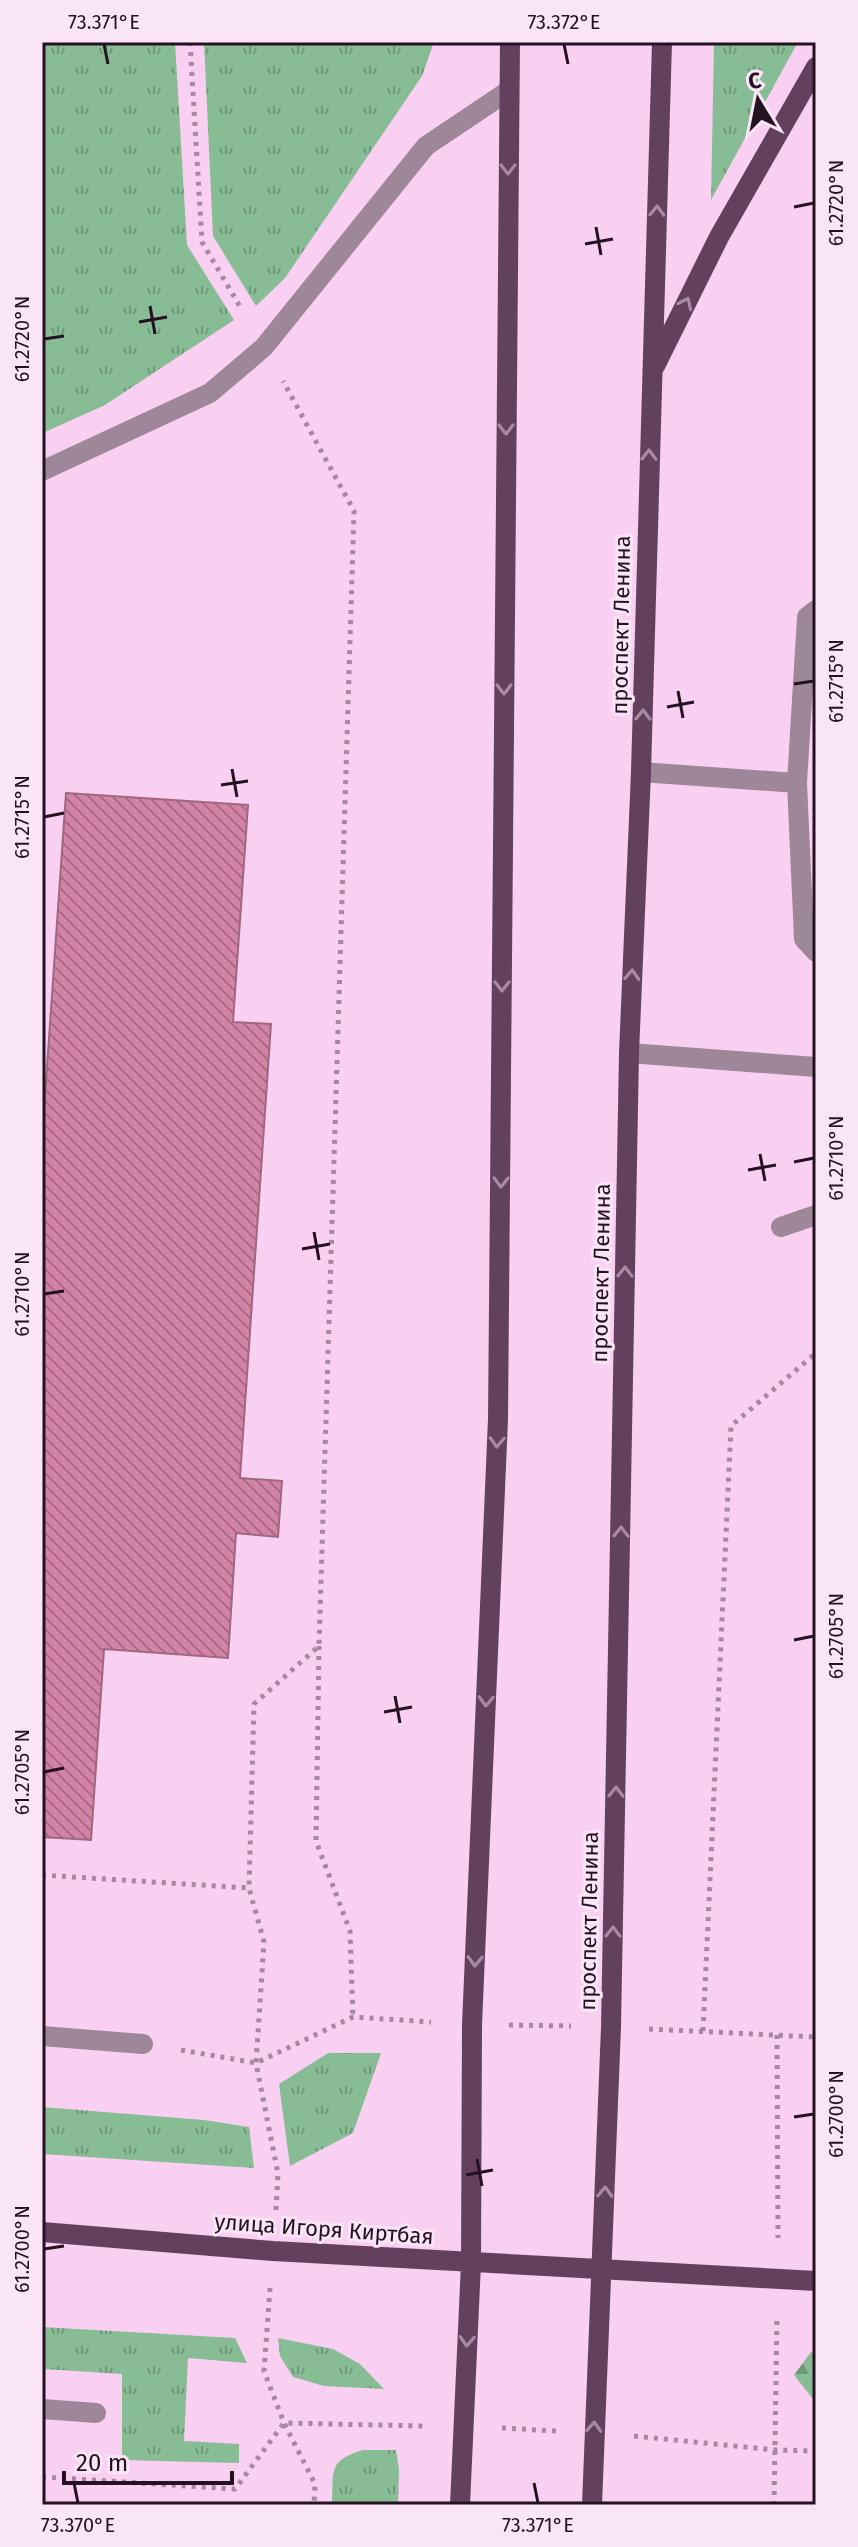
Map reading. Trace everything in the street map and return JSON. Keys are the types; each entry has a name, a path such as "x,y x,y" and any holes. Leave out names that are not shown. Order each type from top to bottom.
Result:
{"main road":[{"path":"460,2505 471,2263 472,2025 498,1419 510,42"},
{"name":"проспект Ленина","path":"592,2505 603,2270 615,1870 629,1053 641,772 662,42"},
{"path":"651,373 719,237 816,67"},
{"name":"улица Игоря Киртбая","path":"42,2232 273,2251 816,2281"}],"lane":[{"path":"42,471 210,393 264,347 426,146 508,91"},
{"path":"816,610 807,617 797,783 804,939 816,952"},
{"path":"641,772 797,783"},
{"path":"629,1053 816,1067"},
{"path":"781,1227 816,1215"},
{"path":"42,2036 143,2044"},
{"path":"42,2409 96,2413"}],"path":[{"path":"190,42 202,242 354,511 319,1646 316,1841 350,1931 353,2017"},
{"path":"703,2031 731,1426 816,1353"},
{"path":"314,2505 315,2484 284,2423 264,2371 278,2174 256,2063 264,1942 249,1888 254,1704 319,1646"},
{"path":"42,1875 249,1888"}],"green space":[{"path":"42,42 175,42 187,245 234,320 105,405 45,432 42,373"},
{"path":"204,42 434,42 422,76 285,278 256,306 213,236"},
{"path":"714,42 798,42 711,200"},
{"path":"328,2053 381,2053 353,2133 290,2166 279,2084"},
{"path":"42,2107 204,2120 249,2127 254,2168 42,2154"},
{"path":"42,2327 235,2338 247,2363 188,2358 184,2441 239,2444 239,2463 122,2460 122,2374 42,2369"},
{"path":"278,2338 333,2349 360,2364 384,2389 324,2386 293,2377 280,2356"},
{"path":"811,2352 816,2354 816,2403 794,2375"},
{"path":"363,2450 396,2450 398,2505 332,2505 333,2476 338,2463"}],"building":[{"path":"66,793 248,805 233,1022 271,1024 240,1478 282,1481 278,1537 236,1533 228,1658 104,1649 91,1840 42,1837 42,1139"}]}
